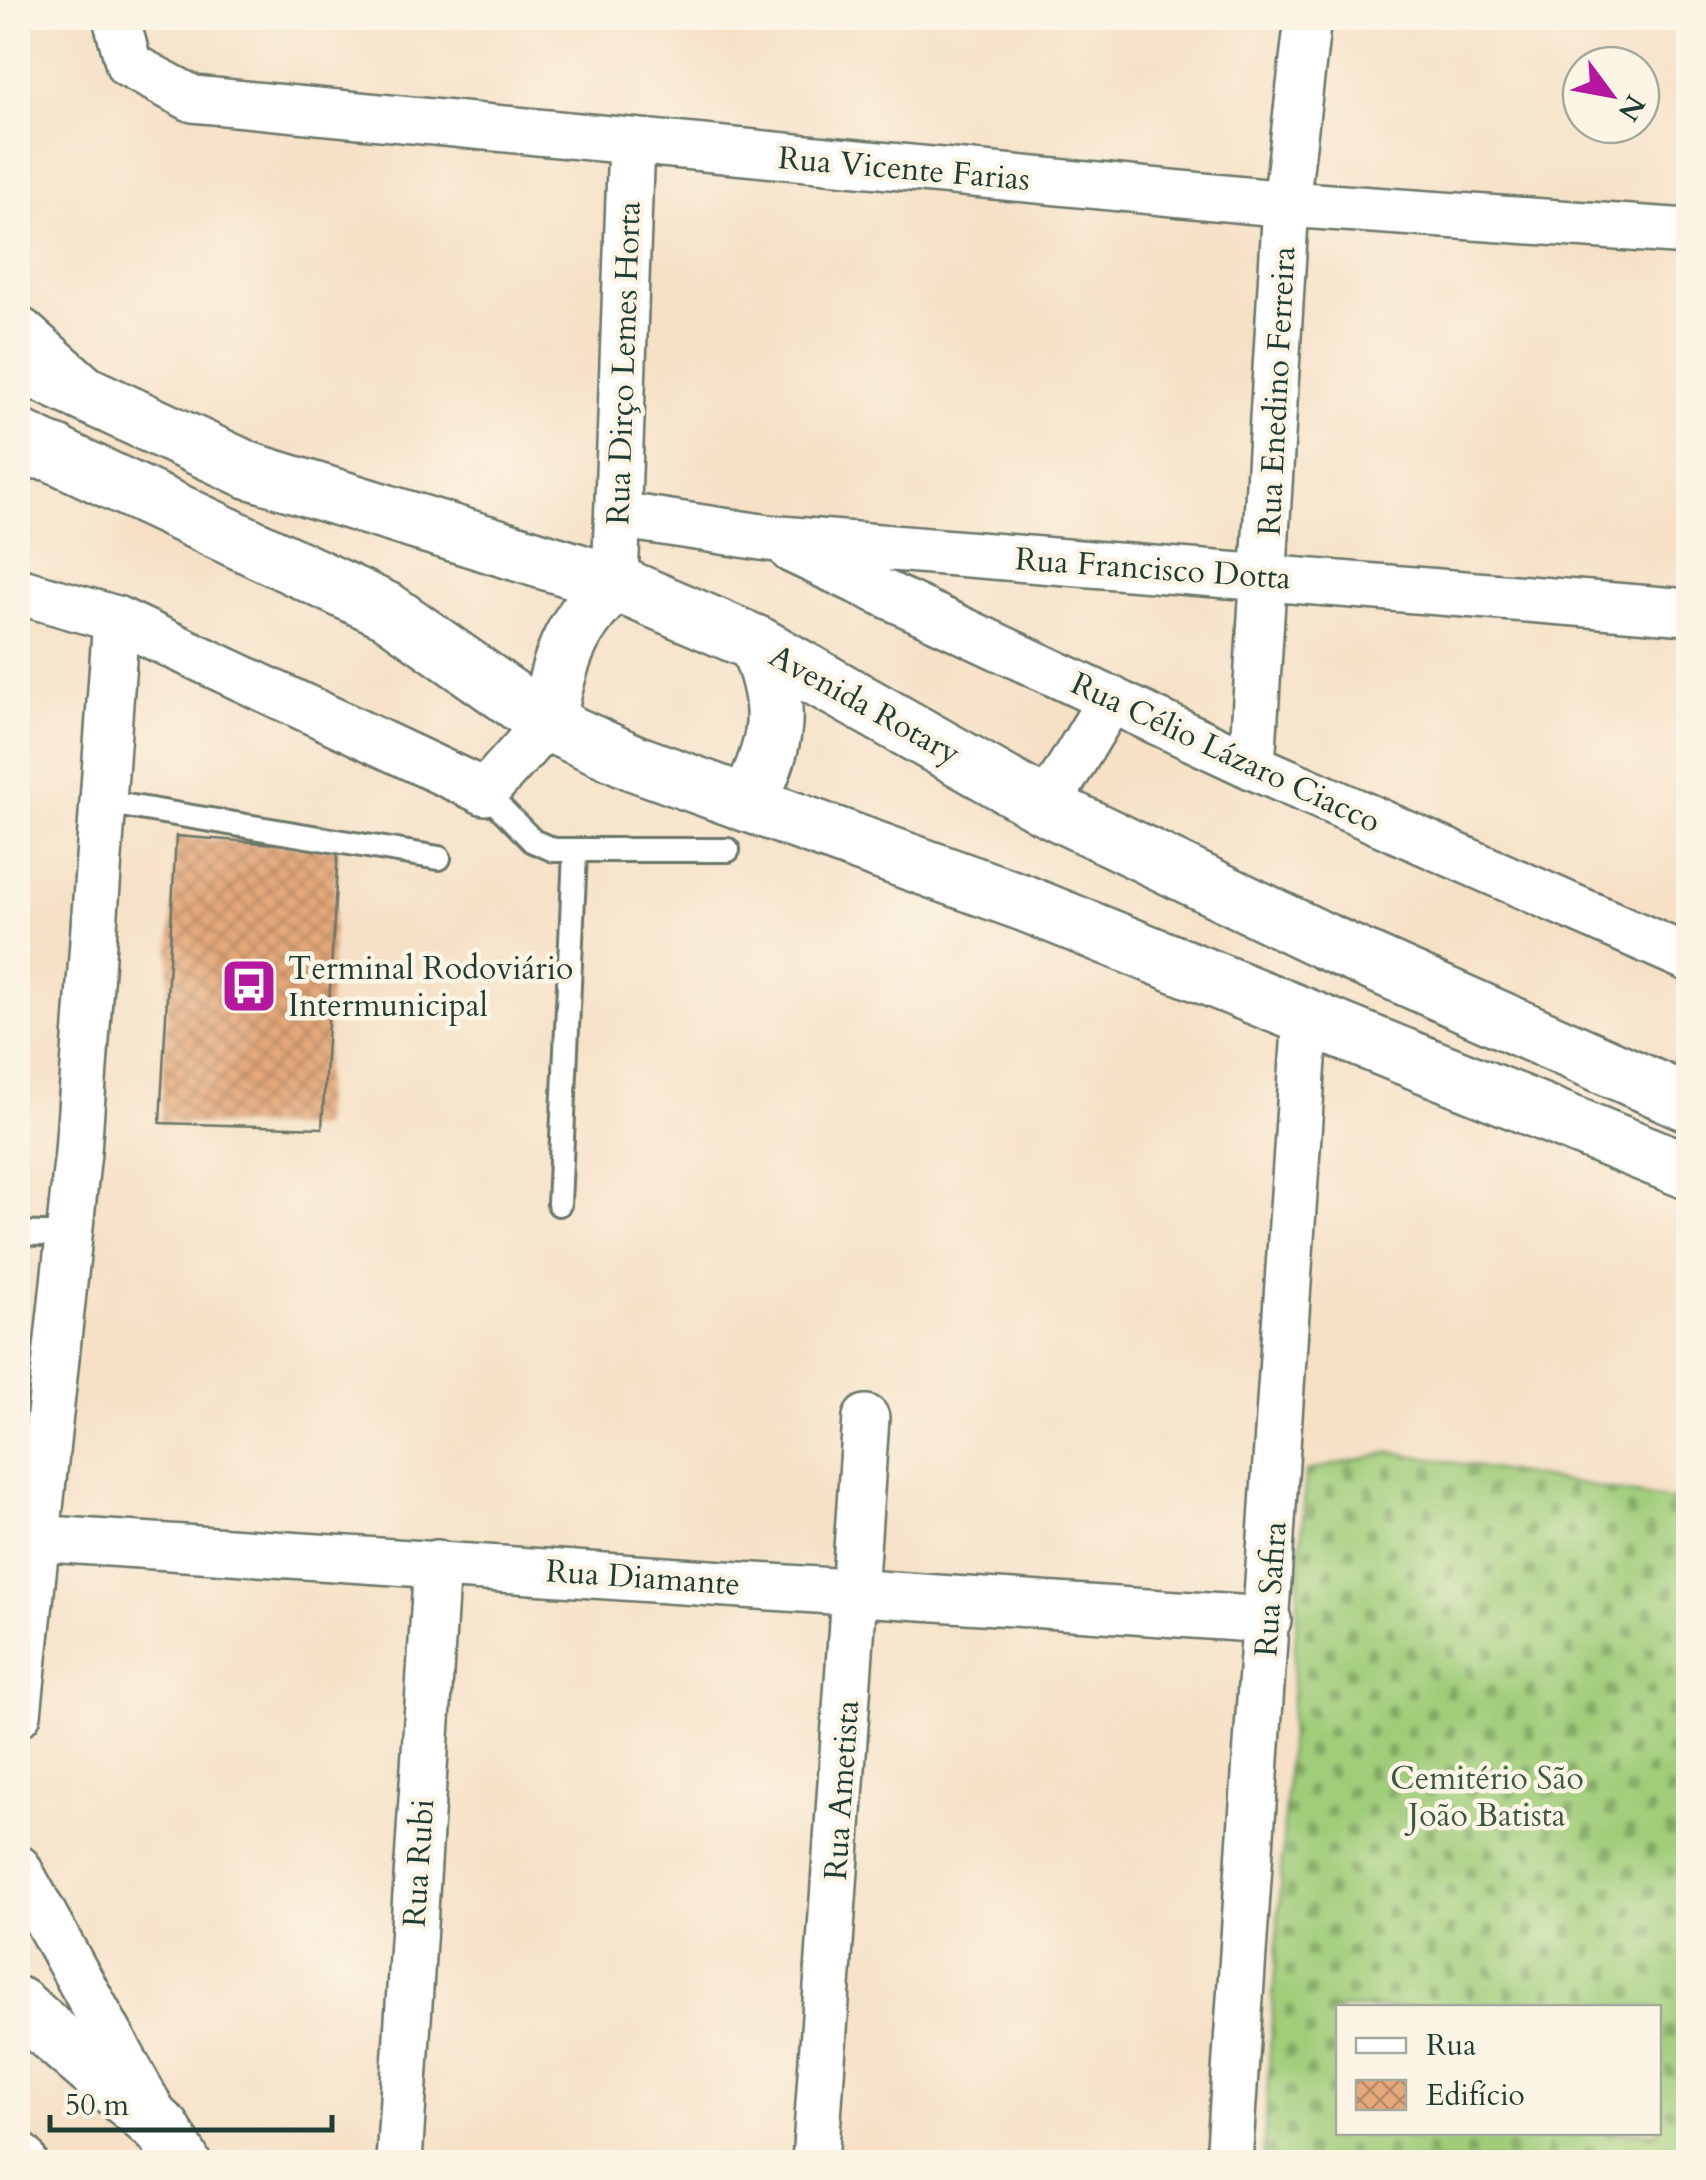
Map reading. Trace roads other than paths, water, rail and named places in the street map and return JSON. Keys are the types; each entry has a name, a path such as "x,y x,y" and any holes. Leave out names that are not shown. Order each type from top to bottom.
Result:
{"main road":[{"path":"18,334 80,390"},
{"name":"Avenida Rotary","path":"18,364 248,470 615,584 757,644 1046,807 1324,940 1688,1103"},
{"path":"30,446 388,611 548,723 634,763 738,827 1024,903 1688,1171"},
{"path":"548,723 563,654 584,611 615,584"},
{"path":"738,827 777,726 774,686 757,644"},
{"path":"18,2005 172,2146"}],"street":[{"name":"Rua Vicente Farias","path":"116,18 130,65 194,100 1286,204 1688,232"},
{"name":"Rua Enedino Ferreira","path":"1252,766 1286,204 1308,18"},
{"name":"Rua Dirço Lemes Horta","path":"615,584 631,142"},
{"name":"Rua Francisco Dotta","path":"618,516 768,538 1688,612"},
{"name":"Rua Célio Lázaro Ciacco","path":"768,538 1252,766 1688,958"},
{"path":"18,591 116,619 485,792 548,723"},
{"path":"18,1714 26,1537 78,1152 116,619"},
{"path":"1046,807 1111,700"},
{"name":"Rua Safira","path":"1229,2162 1306,1014"},
{"name":"Rua Ametista","path":"814,2162 866,1418"},
{"name":"Rua Diamante","path":"26,1537 1268,1620"},
{"name":"Rua Rubi","path":"399,2162 436,1562"},
{"path":"18,1868 172,2146"}],"lane":[{"path":"485,792 533,842 575,853 738,827"},
{"path":"103,802 439,858"},
{"path":"559,1204 575,853"},
{"path":"18,1233 67,1235"}],"place":[{"name":"Terminal Rodoviário Intermunicipal","path":"249,986"}],"park label":[{"name":"Cemitério São João Batista","path":"1487,1796"}]}
